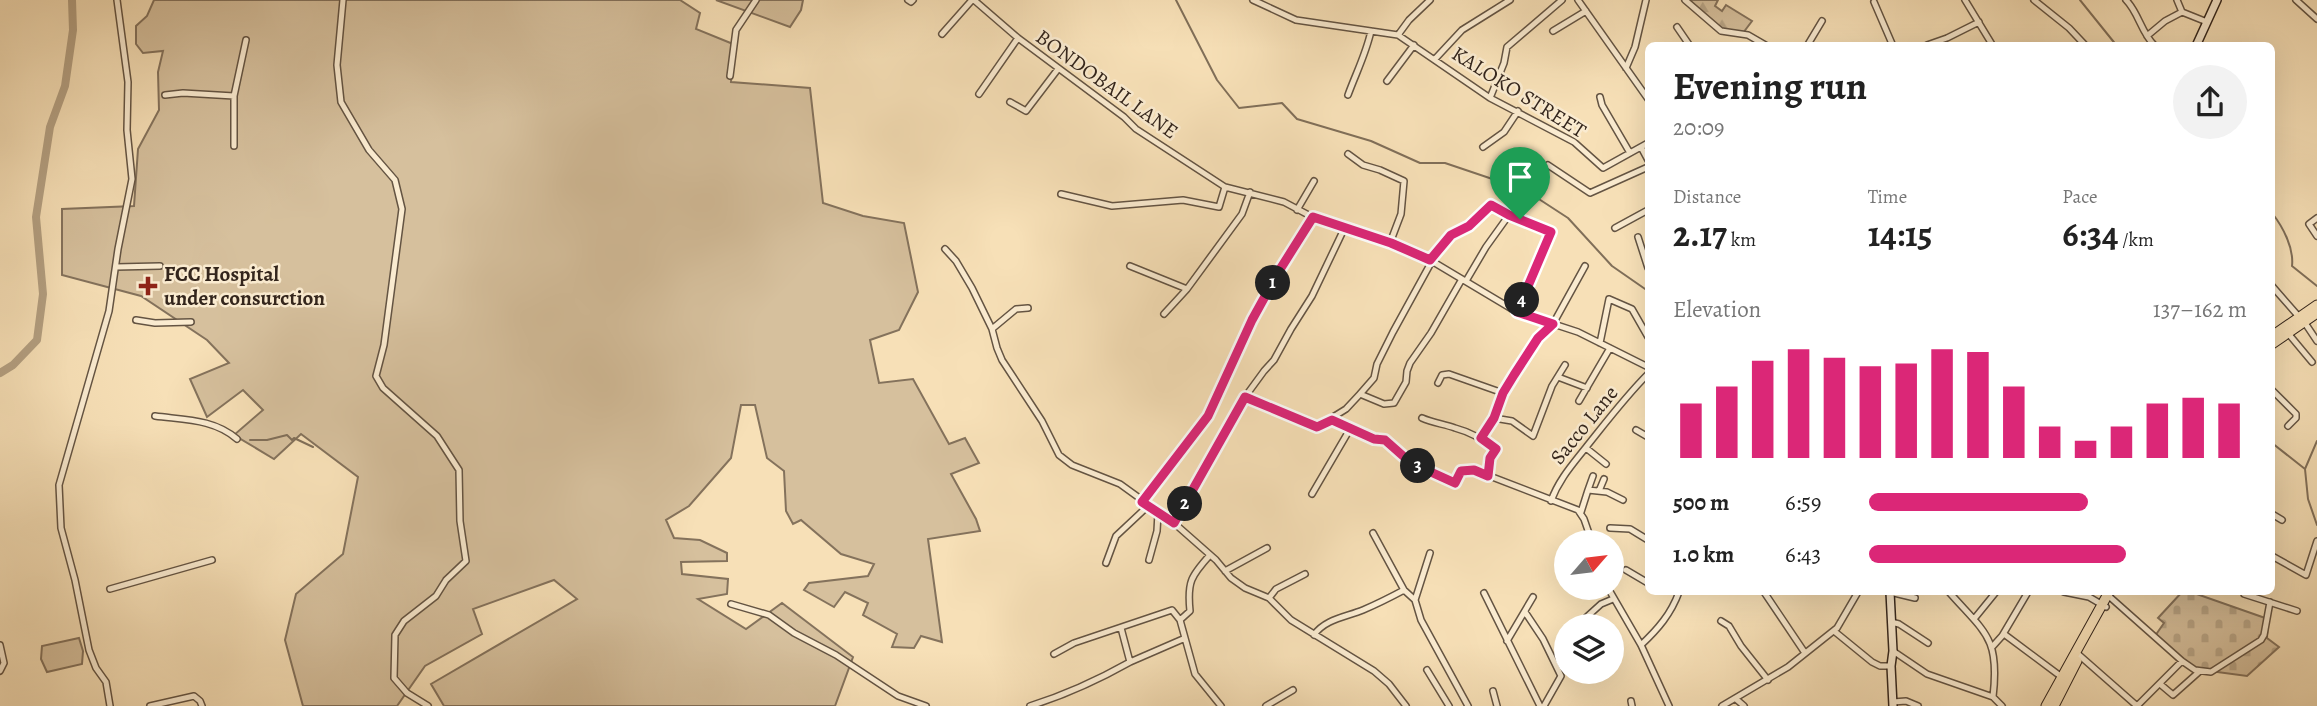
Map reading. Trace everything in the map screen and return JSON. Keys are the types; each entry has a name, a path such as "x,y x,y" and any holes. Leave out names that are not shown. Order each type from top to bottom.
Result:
{"highway":[{"path":"2275,342 2317,306"},
{"path":"2275,334 2317,313"},
{"path":"2046,706 2079,655 2108,598"},
{"path":"2054,706 2064,679 2108,598"}],"main road":[{"path":"2198,42 2217,0"},
{"path":"1890,595 1894,651 1890,669 1893,704"}],"street":[{"path":"110,706 106,682 96,668 89,650 61,528 60,485 109,311 132,180 127,130 128,82 117,0"},
{"path":"343,0 337,65 341,102 369,150 395,180 402,209 384,345 376,376 383,388 437,436 459,470 460,521 466,561 446,580 436,596 411,615 395,635 394,678 407,693 428,706"},
{"path":"730,76 736,30 756,0"},
{"path":"908,0 913,0"},
{"path":"942,34 973,0"},
{"name":"BONDOBAIL LANE","path":"973,0 1136,129 1226,187 1284,202 1313,217 1391,243 1431,260 1517,312 1578,332 1645,366"},
{"name":"KALOKO STREET","path":"1253,0 1296,20 1398,35 1490,98 1574,142 1603,168 1630,153"},
{"path":"1398,35 1430,0"},
{"path":"1435,59 1462,30 1510,0"},
{"path":"1490,98 1504,63 1507,47 1562,0"},
{"path":"1578,0 1645,95"},
{"path":"1626,68 1635,47 1646,0"},
{"path":"1685,0 1721,31 1748,36 1759,42"},
{"path":"1965,0 1991,42"},
{"path":"2034,0 2082,42"},
{"path":"2126,0 2151,42"},
{"path":"2177,0 2182,12 2207,22"},
{"path":"2296,0 2317,19"},
{"path":"1874,2 1891,42"},
{"path":"1553,31 1586,11"},
{"path":"2147,37 2182,12"},
{"path":"1809,42 1822,21"},
{"path":"1934,42 1979,22"},
{"path":"1676,27 1687,42"},
{"path":"1349,95 1359,66 1367,53 1371,31"},
{"path":"979,94 1018,38"},
{"path":"234,146 234,96 246,40"},
{"path":"1387,81 1415,45"},
{"path":"1010,102 1026,111 1058,69"},
{"path":"165,95 234,96"},
{"path":"1601,97 1602,104 1630,153 1645,145"},
{"path":"1483,147 1504,132 1518,111"},
{"path":"1641,147 1645,154"},
{"path":"1348,154 1363,165 1404,181 1401,214 1391,243"},
{"path":"1548,165 1590,193 1645,168"},
{"path":"1297,210 1314,181"},
{"path":"1061,194 1112,206 1183,200 1219,207 1226,187"},
{"path":"1164,314 1187,289 1242,214 1250,192"},
{"path":"1245,397 1317,427 1346,410 1374,378 1377,364 1431,260 1451,235 1469,226 1491,205 1551,232 1517,312"},
{"path":"1615,228 1645,212"},
{"path":"1360,394 1384,404 1394,403 1406,382 1410,363 1509,215"},
{"path":"1142,502 1208,416 1252,320 1313,217"},
{"path":"2317,218 2309,224 2317,236"},
{"path":"1174,523 1245,397 1285,344 1291,329 1316,289 1344,229"},
{"path":"1639,237 1645,258"},
{"path":"945,249 961,270 992,328 1002,360 1042,421 1059,455 1072,465 1119,484 1174,523 1245,588 1269,598 1291,620 1374,671 1389,684 1406,706"},
{"path":"1130,266 1187,289"},
{"path":"1481,438 1494,418 1503,393 1538,338 1553,324 1585,266"},
{"path":"116,267 160,267"},
{"path":"2275,290 2317,341"},
{"path":"1600,342 1609,299 1632,309 1645,332"},
{"path":"992,328 1016,309 1028,308"},
{"path":"136,320 155,323 191,322"},
{"path":"2287,332 2312,362"},
{"path":"1579,401 1610,348"},
{"path":"1494,418 1511,421 1535,437 1565,365"},
{"path":"1438,383 1442,375 1449,374 1503,393"},
{"path":"1558,377 1587,388"},
{"name":"Sacco Lane","path":"1551,501 1556,486 1612,413 1645,377"},
{"path":"2275,393 2296,414 2296,418 2288,426"},
{"path":"155,416 208,423 225,429 237,439"},
{"path":"1422,418 1481,438 1496,449 1490,458 1488,476"},
{"path":"1332,420 1374,439 1385,440 1411,463 1455,483 1461,471 1474,470 1581,512"},
{"path":"1312,494 1350,429"},
{"path":"1636,430 1645,435"},
{"path":"1586,448 1606,464"},
{"path":"1587,530 1581,512 1593,476"},
{"path":"1599,491 1604,479"},
{"path":"1588,490 1607,492 1623,500"},
{"path":"1106,563 1116,536 1148,506"},
{"path":"1149,560 1157,531 1158,513"},
{"path":"2275,516 2282,520"},
{"path":"1610,528 1630,529 1645,538"},
{"path":"1373,533 1404,590 1415,600 1421,620 1468,706"},
{"path":"2275,558 2306,575 2316,541"},
{"path":"1225,571 1267,548"},
{"path":"1415,600 1430,553"},
{"path":"1180,620 1190,611 1188,593 1192,575 1210,555"},
{"path":"110,589 212,560"},
{"path":"1626,570 1645,581"},
{"path":"1269,598 1276,589 1305,574"},
{"path":"1314,635 1319,628 1334,620 1363,610 1404,590"},
{"path":"1484,593 1542,706 1557,684"},
{"path":"1641,645 1672,609 1675,595"},
{"path":"1766,595 1805,653"},
{"path":"1722,706 1768,680 1834,631 1853,595"},
{"path":"1903,595 1916,598"},
{"path":"1955,595 1985,631 1993,646 1993,697"},
{"path":"1974,619 1994,595"},
{"path":"1993,646 2004,634 2026,595"},
{"path":"2090,595 2108,598 2182,661 2200,671 2211,672 2259,643 2264,635 2270,602"},
{"path":"2250,595 2297,611"},
{"path":"1507,641 1533,597"},
{"path":"1589,614 1610,600"},
{"path":"1613,600 1641,645 1669,706"},
{"path":"731,604 769,615 898,696 926,706"},
{"path":"1054,654 1074,643 1172,610 1180,620 1195,674 1220,704 1210,706"},
{"path":"1525,611 1554,657"},
{"path":"1721,621 1729,626 1768,680"},
{"path":"1891,622 1899,624 1928,643"},
{"path":"1121,628 1130,662"},
{"path":"1834,631 1871,662 1890,669"},
{"path":"2004,634 2064,679"},
{"path":"1030,706 1063,695 1184,639"},
{"path":"0,645 4,663 0,671"},
{"path":"1894,651 1927,674 1993,697 2002,706"},
{"path":"2079,655 2137,706 2182,661"},
{"path":"1427,670 1449,706"},
{"path":"2160,684 2173,695 2200,671"},
{"path":"1266,706 1293,690"},
{"path":"1493,691 1497,706"},
{"path":"150,706 194,696 202,706"},
{"path":"1736,699 1744,706"},
{"path":"1893,704 1906,701 1919,706"}],"green space":[{"path":"154,0 680,0 700,13 696,29 733,44 731,82 810,88 823,203 863,216 904,223 918,292 899,330 870,340 879,383 913,379 949,444 965,438 979,463 951,474 980,531 928,539 942,642 921,636 914,648 892,647 897,634 863,615 868,603 845,592 834,607 804,590 809,583 868,576 874,564 841,554 801,520 793,524 786,511 784,471 767,458 755,405 741,405 731,458 689,506 666,520 674,538 700,540 727,553 727,561 681,562 682,574 728,579 727,594 698,599 746,629 782,603 853,657 835,706 444,706 431,684 577,599 554,580 473,609 482,634 425,666 397,706 303,706 285,640 296,594 343,554 358,477 301,434 274,459 234,435 263,410 243,390 207,417 190,379 229,363 207,340 141,296 62,275 62,209 134,206 138,149 159,110 158,72 163,51 143,53 136,44 136,26 147,16"},
{"path":"716,0 803,0 801,10 790,27"},
{"path":"1688,0 1718,0 1715,6 1722,11 1726,5 1752,21 1743,33 1721,29"},
{"path":"2179,595 2200,595 2268,619 2267,638 2279,647 2247,676 2195,669 2155,636 2164,623 2158,618"},
{"path":"79,638 83,651 82,664 47,672 41,659 42,646"}],"waterway":[{"path":"0,373 13,365 37,340 43,294 36,217 50,127 65,86 73,30 72,0"},
{"path":"1176,0 1217,80 1239,108 1282,103 1297,119 1371,141 1420,163 1445,163 1525,190 1568,218 1612,266 1645,289"},
{"path":"2080,0 2114,42"},
{"path":"2275,218 2287,238 2292,266 2317,286"},
{"path":"250,440 267,440 287,435 292,440 294,438 313,447"},
{"path":"2305,469 2317,441"},
{"path":"2275,445 2305,469 2308,499 2317,525"}],"place":[{"name":"FCC Hospital under consurction","path":"148,286"}],"route":[{"path":"1491,205 1520,219 1551,232 1517,312 1553,324 1538,338 1514,375 1503,393 1494,418 1481,438 1496,449 1490,458 1488,476 1474,470 1461,471 1455,483 1411,463 1385,440 1374,439 1332,420 1317,427 1245,397 1174,523 1142,502 1208,416 1252,320 1313,217 1391,243 1430,260 1451,235 1469,226 1491,205"}]}
